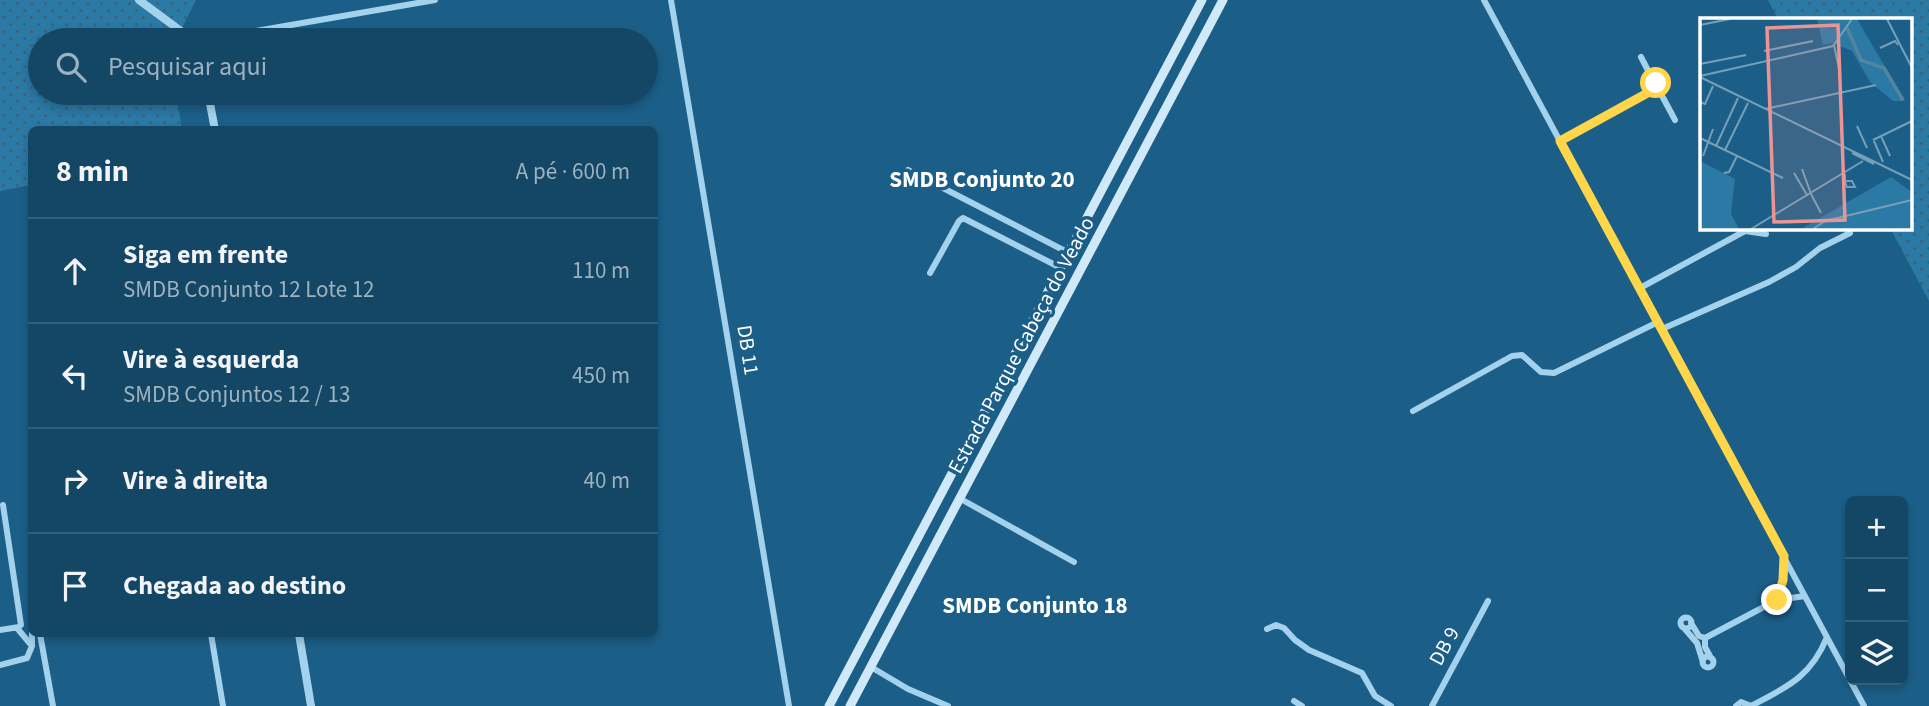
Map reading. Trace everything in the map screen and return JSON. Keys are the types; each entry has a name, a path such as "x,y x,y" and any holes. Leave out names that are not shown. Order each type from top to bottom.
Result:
{"main road":[{"name":"Estrada Parque Cabeça do Veado","path":"829,706 1202,0"},
{"name":"Estrada Parque Cabeça do Veado","path":"850,706 1223,0"},
{"path":"863,641 879,651"}],"street":[{"path":"139,0 177,28"},
{"path":"273,28 435,0"},
{"name":"DB 11","path":"671,0 789,706"},
{"path":"1484,0 1864,706"},
{"path":"1641,57 1675,120"},
{"path":"1560,141 1656,89"},
{"path":"210,105 214,126"},
{"path":"908,170 1069,253"},
{"path":"930,274 958,221 963,218 1061,268"},
{"path":"1640,288 1745,231 1766,234"},
{"path":"1413,411 1515,354 1522,355 1545,373 1554,373 1776,278 1820,248 1850,233"},
{"path":"959,498 1074,562"},
{"path":"4,505 20,625 32,646"},
{"path":"1777,600 1783,580 1784,556"},
{"path":"1705,639 1777,600 1805,596"},
{"name":"DB 9","path":"1432,706 1488,601"},
{"path":"0,630 28,621"},
{"path":"1691,623 1699,636 1705,639 1704,647 1713,659 1707,657 1703,662 1697,643 1684,628 1688,628 1691,623"},
{"path":"20,625 28,630"},
{"path":"1267,629 1273,625 1280,626 1309,650 1362,673 1375,696 1391,706"},
{"path":"0,664 27,658 32,637"},
{"path":"41,637 53,706"},
{"path":"212,637 223,706"},
{"path":"300,637 311,706"},
{"path":"1735,706 1741,702 1751,706 1800,678 1814,663 1827,637"},
{"path":"871,667 935,704 948,706"},
{"path":"1294,701 1302,706"}],"shaded area":[{"path":"0,0 196,0 182,28 28,28 28,105 178,105 182,126 28,126 28,186 0,191"},
{"path":"1768,0 1929,0 1929,301 1891,229 1912,229 1912,18 1777,18"}],"district":[{"name":"SMDB Conjunto 20","path":"982,179"},
{"name":"SMDB Conjunto 18","path":"1035,605"}],"route":[{"path":"1656,83 1653,90 1560,141 1784,556 1783,580 1777,600"}]}
